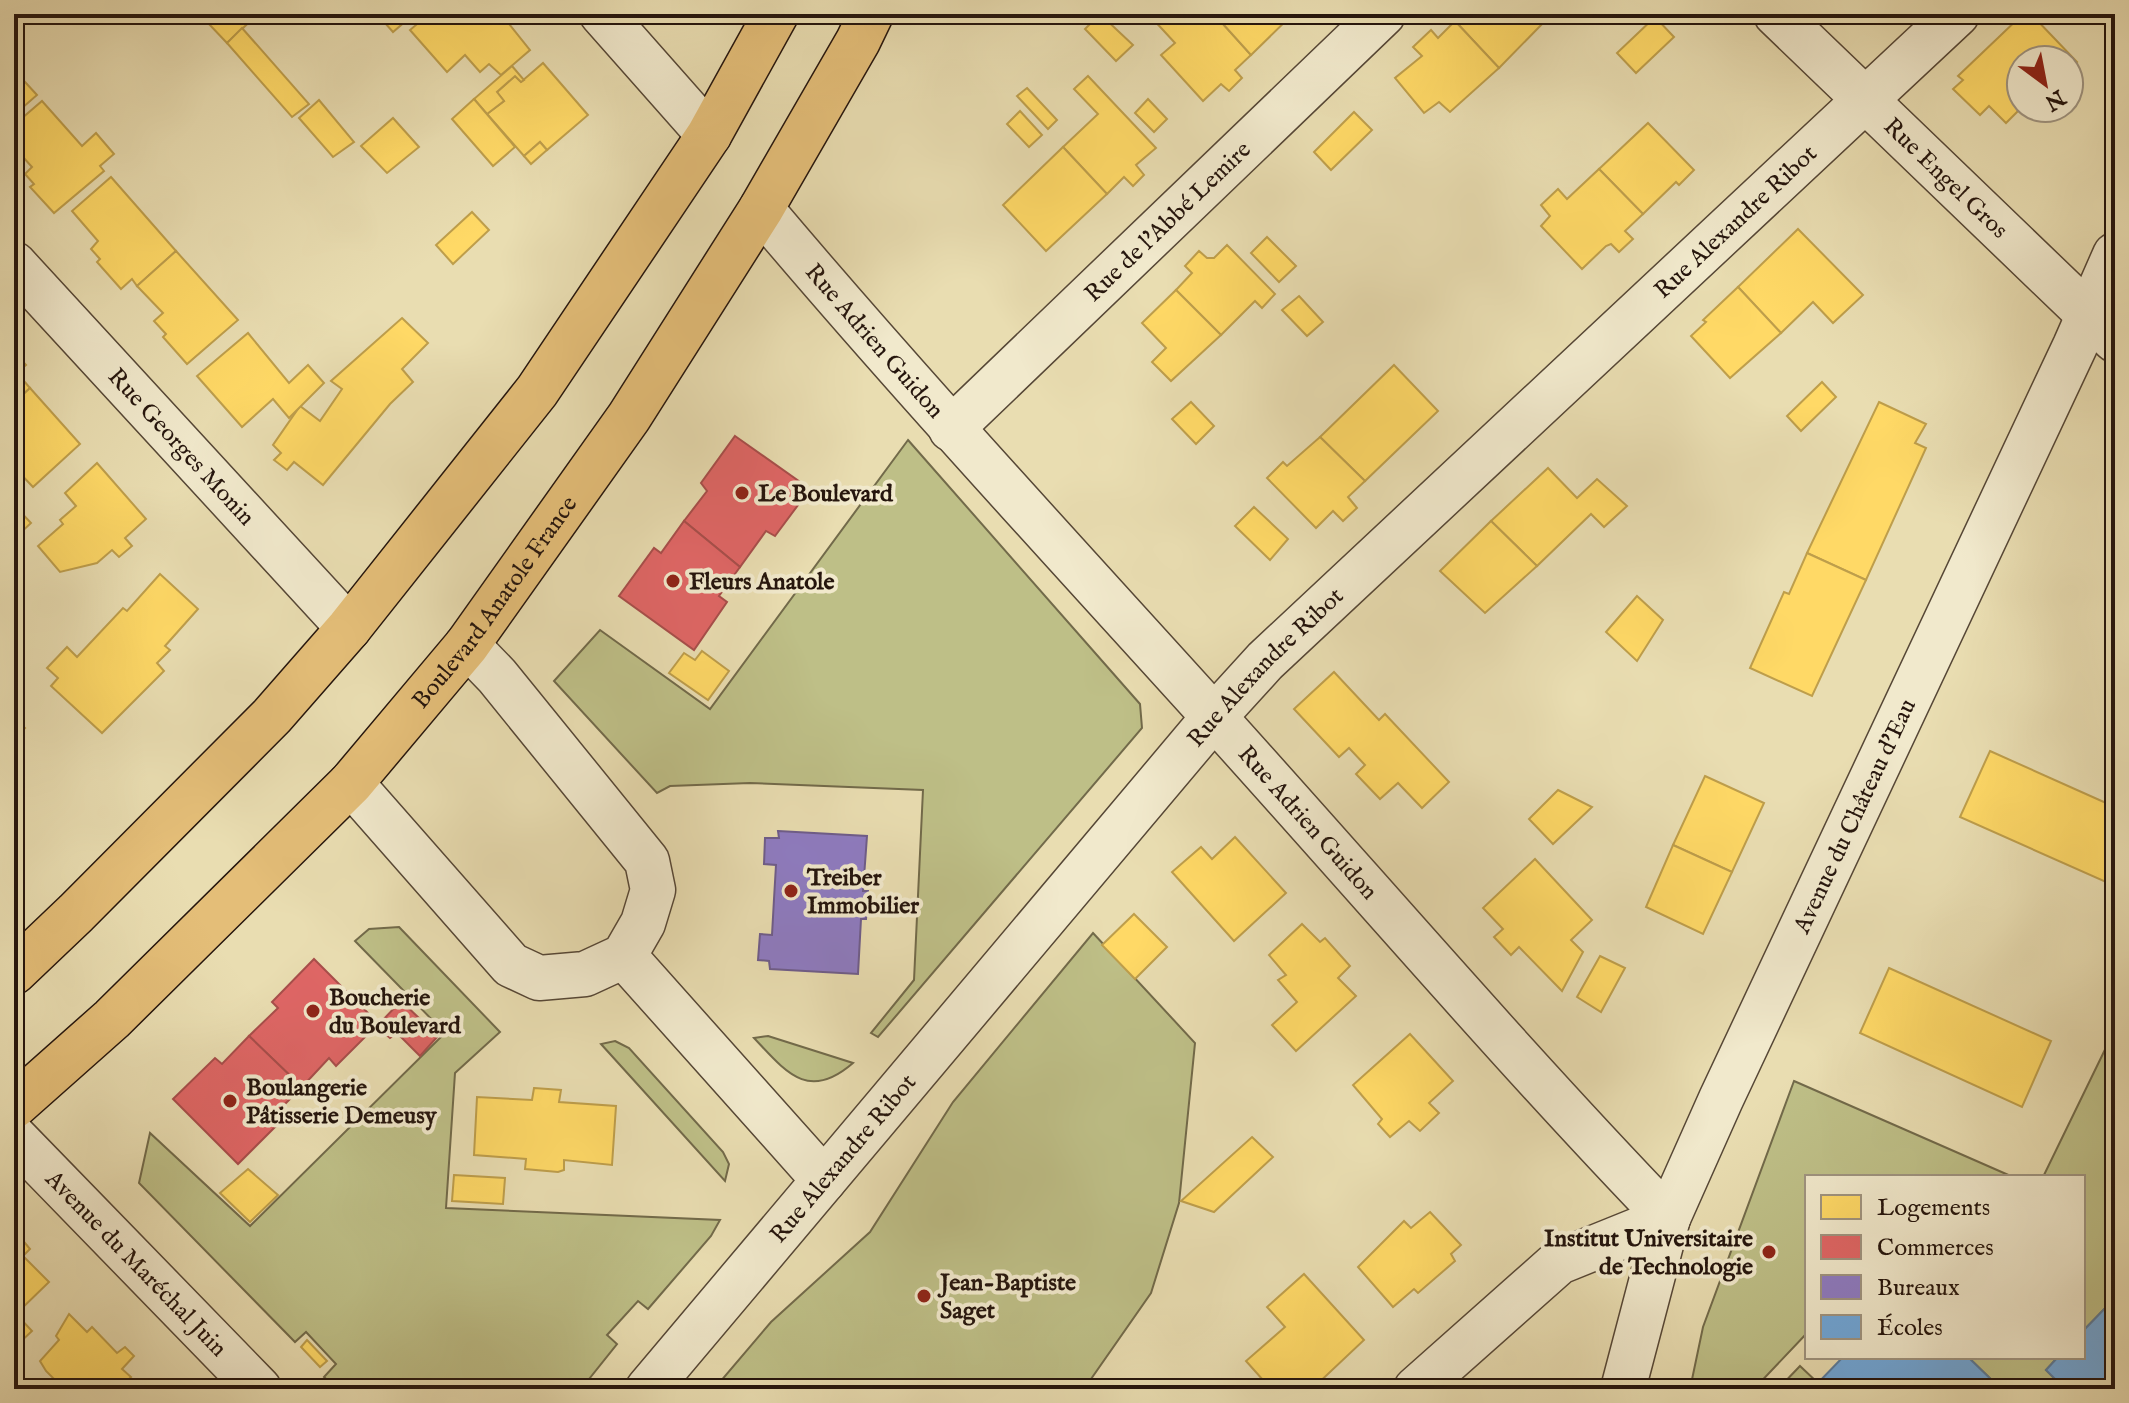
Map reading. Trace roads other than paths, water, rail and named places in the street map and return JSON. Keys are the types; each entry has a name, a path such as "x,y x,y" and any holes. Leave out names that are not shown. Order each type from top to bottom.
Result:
{"main road":[{"path":"14,972 272,716 349,628 537,391 709,135 776,14"},
{"name":"Boulevard Anatole France","path":"14,1106 112,1019 351,783 467,645 629,417 761,209 871,14"}],"street":[{"path":"602,14 709,135"},
{"name":"Rue de l'Abbé Lemire","path":"951,429 1383,14"},
{"name":"Rue Engel Gros","path":"1776,14 2102,327"},
{"name":"Rue Alexandre Ribot","path":"648,1389 1214,717 1265,661 1957,14"},
{"name":"Rue Adrien Guidon","path":"761,209 951,429 1594,1141 1668,1218"},
{"name":"Avenue du Château d'Eau","path":"1623,1389 1668,1218 1721,1099 2102,327 2115,255"},
{"name":"Rue Georges Monin","path":"14,264 349,628"},
{"path":"351,783 511,965 539,978 554,977 585,974 624,956 643,923 653,890 647,861 497,676 467,645"},
{"path":"624,956 824,1180"},
{"name":"Avenue du Maréchal Juin","path":"14,1137 259,1389"},
{"path":"1416,1389 1559,1262 1668,1218"}],"place":[{"name":"Le Boulevard","path":"742,493"},
{"name":"Fleurs Anatole","path":"673,581"},
{"name":"Treiber Immobilier","path":"791,891"},
{"name":"Boucherie du Boulevard","path":"313,1011"},
{"name":"Boulangerie Pâtisserie Demeusy","path":"230,1101"},
{"name":"Institut Universitaire de Technologie","path":"1769,1252"},
{"name":"Jean-Baptiste Saget","path":"924,1296"}]}
